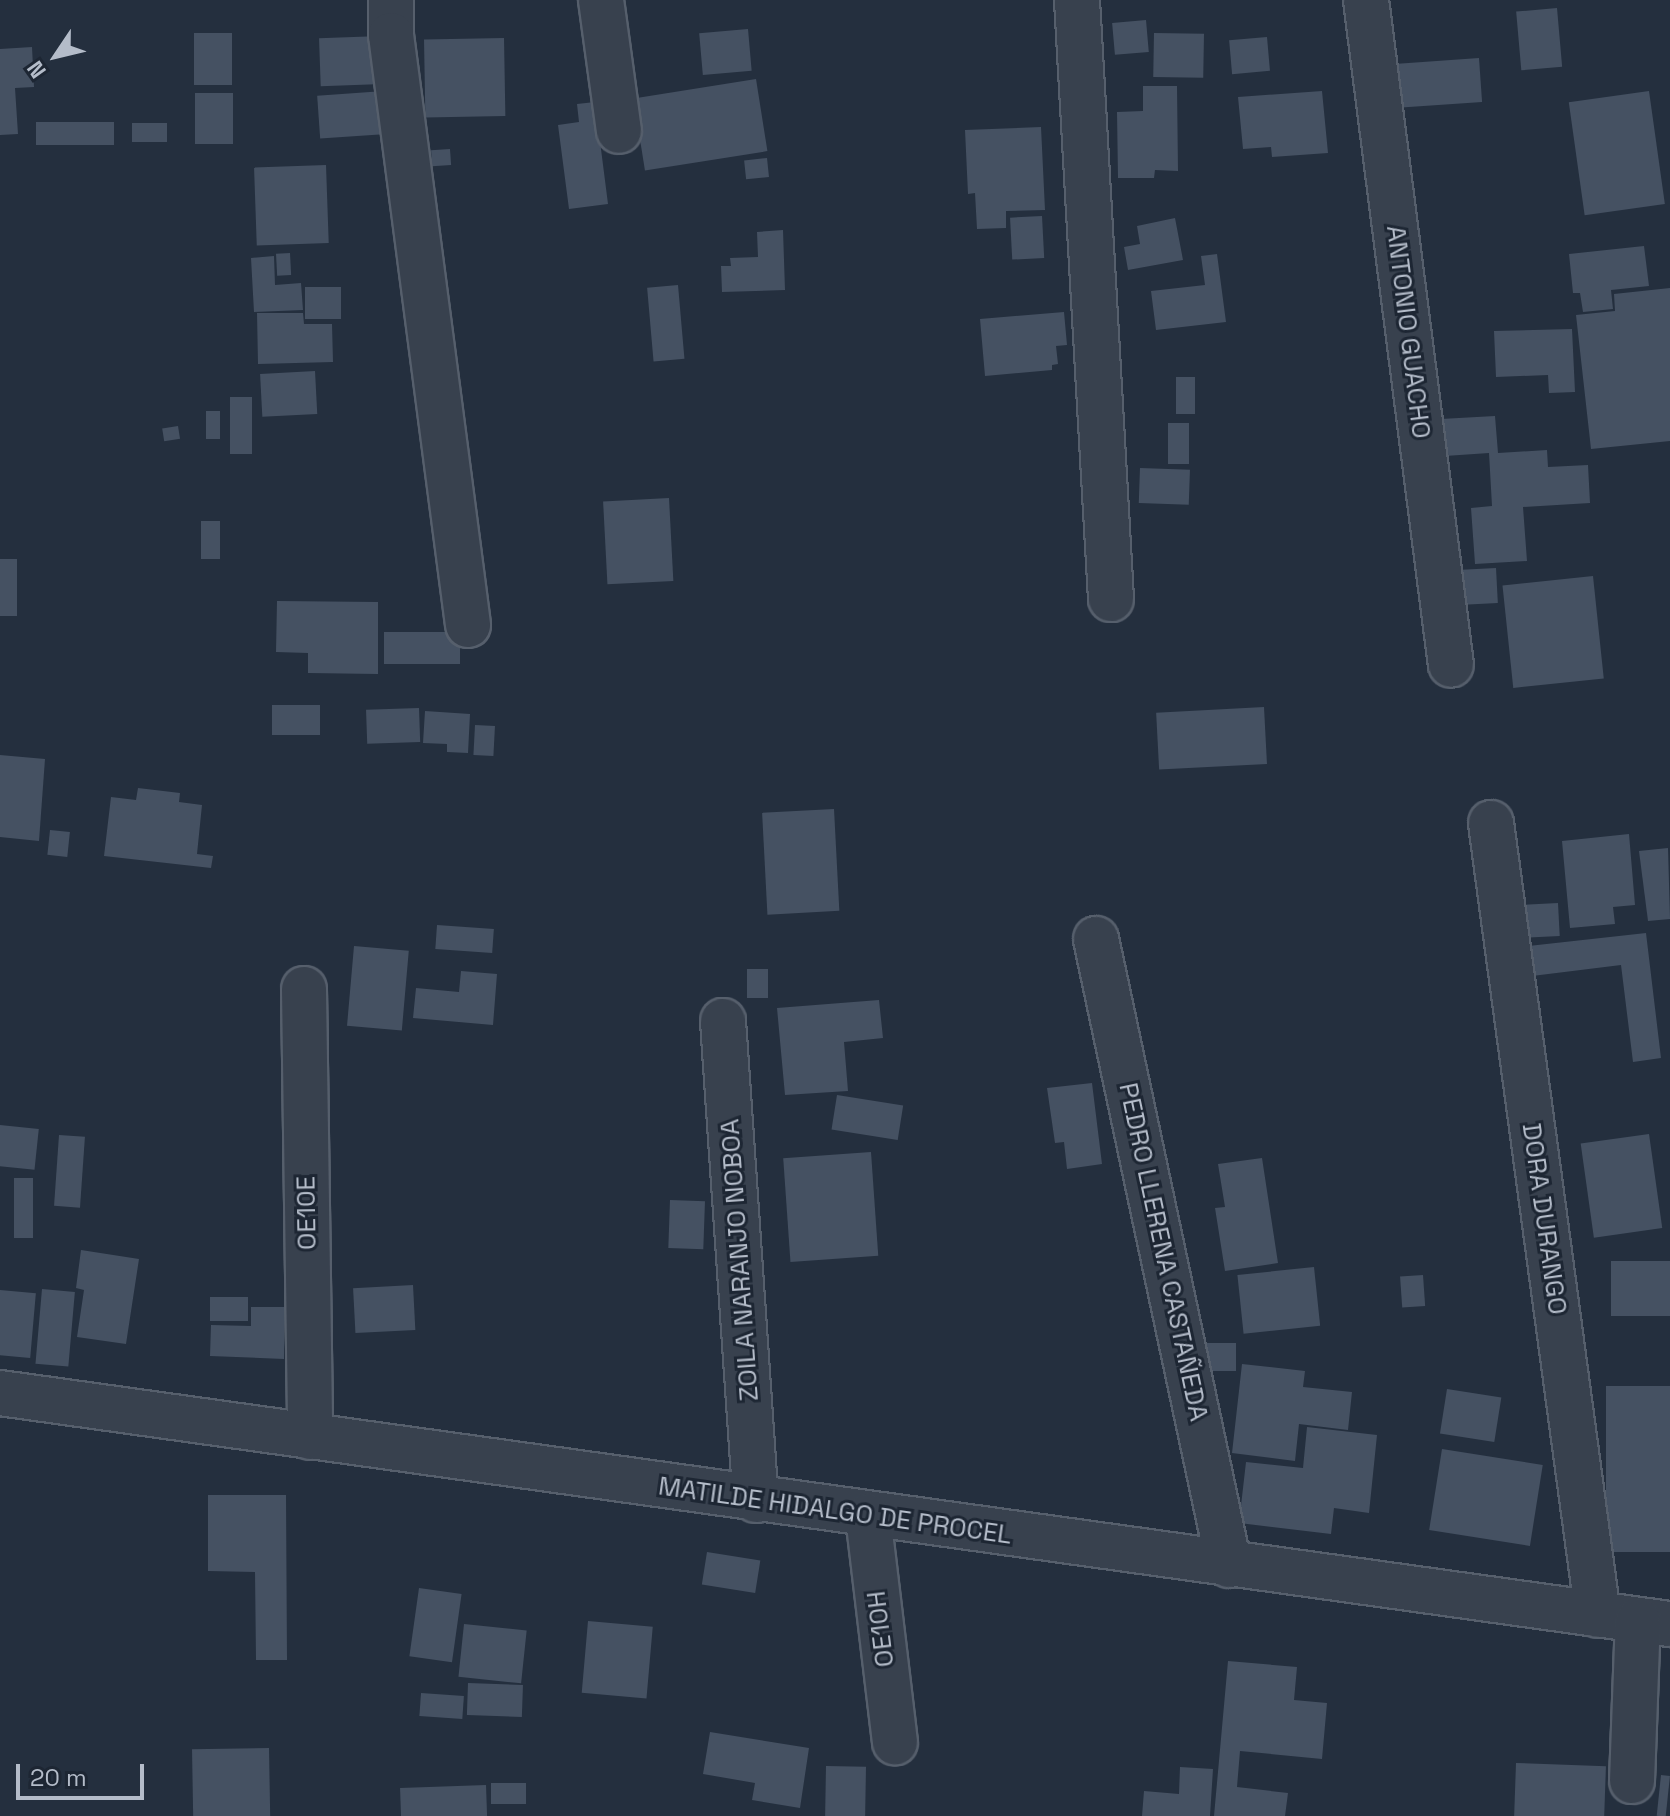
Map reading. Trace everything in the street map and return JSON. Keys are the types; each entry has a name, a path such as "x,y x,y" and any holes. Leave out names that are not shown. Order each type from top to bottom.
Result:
{"street":[{"path":"391,0 391,35 468,625"},
{"path":"601,0 619,131"},
{"path":"1077,0 1111,599"},
{"name":"ANTONIO GUACHO","path":"1366,0 1451,665"},
{"name":"DORA DURANGO","path":"1491,823 1635,1619 1632,1781"},
{"name":"PEDRO LLERENA CASTAÑEDA","path":"1096,939 1229,1565"},
{"name":"OE10E","path":"304,989 310,1437"},
{"name":"ZOILA NARANJO NOBOA","path":"723,1021 756,1500"},
{"name":"MATILDE HIDALGO DE PROCEL","path":"0,1393 868,1516 1635,1619"},
{"name":"OE10H","path":"868,1516 895,1742"}],"building":[{"path":"1557,8 1562,67 1521,70 1516,12"},
{"path":"1146,20 1149,52 1115,55 1112,23"},
{"path":"748,29 752,71 703,75 699,33"},
{"path":"194,33 232,33 232,85 194,85"},
{"path":"1154,33 1204,34 1203,78 1153,77"},
{"path":"381,36 383,84 321,86 319,38"},
{"path":"1267,37 1270,71 1232,74 1229,40"},
{"path":"504,38 505,116 425,117 424,39"},
{"path":"32,47 34,87 15,88 18,134 0,135 0,49"},
{"path":"1479,58 1482,102 1383,109 1380,65"},
{"path":"756,79 767,151 645,170 634,98"},
{"path":"1143,86 1177,86 1178,171 1155,170 1154,178 1118,178 1117,112 1143,111"},
{"path":"384,91 387,134 320,139 317,96"},
{"path":"1322,91 1328,153 1272,157 1271,147 1243,149 1238,97"},
{"path":"1649,91 1665,204 1585,215 1569,102"},
{"path":"195,93 233,93 233,144 195,144"},
{"path":"595,102 608,204 569,209 558,125 579,122 577,104"},
{"path":"36,122 114,122 114,145 36,145"},
{"path":"132,123 167,123 167,142 132,142"},
{"path":"1041,127 1045,210 1006,211 1006,228 977,229 975,193 968,194 965,130"},
{"path":"450,149 451,165 432,166 431,150"},
{"path":"767,158 769,177 746,179 744,160"},
{"path":"326,165 329,243 257,245 254,168"},
{"path":"1042,216 1044,258 1012,260 1010,218"},
{"path":"1175,218 1183,260 1128,270 1124,247 1140,244 1137,226"},
{"path":"783,230 785,290 722,292 721,266 731,266 730,258 758,257 757,232"},
{"path":"1644,246 1649,286 1611,290 1613,309 1583,312 1580,293 1573,293 1569,254"},
{"path":"290,253 291,275 277,276 276,254"},
{"path":"1217,254 1226,322 1156,330 1151,291 1205,285 1201,256"},
{"path":"274,256 275,285 301,283 303,310 254,312 251,258"},
{"path":"678,285 684,359 654,361 647,288"},
{"path":"305,287 341,287 341,319 305,319"},
{"path":"1670,288 1670,441 1591,449 1576,315 1615,311 1614,294"},
{"path":"1064,312 1067,345 1056,346 1058,364 1052,365 1052,370 985,376 980,319"},
{"path":"257,313 303,313 304,324 332,324 333,362 258,364"},
{"path":"1572,329 1575,392 1549,393 1548,375 1496,377 1494,331"},
{"path":"315,371 317,414 262,417 260,374"},
{"path":"1176,377 1195,377 1195,414 1176,414"},
{"path":"230,397 252,397 252,454 230,454"},
{"path":"206,411 220,411 220,439 206,439"},
{"path":"1495,416 1498,453 1547,450 1548,467 1588,465 1590,503 1523,507 1527,561 1475,564 1471,508 1492,506 1489,453 1445,456 1441,419"},
{"path":"1168,423 1189,423 1189,464 1168,464"},
{"path":"178,426 180,439 164,441 162,429"},
{"path":"1140,468 1190,470 1189,505 1139,503"},
{"path":"669,498 673,581 607,584 603,501"},
{"path":"201,521 220,521 220,559 201,559"},
{"path":"0,559 17,559 17,616 0,616"},
{"path":"1496,568 1498,603 1459,605 1457,570"},
{"path":"1593,576 1604,678 1513,688 1502,586"},
{"path":"277,601 378,602 378,674 308,673 308,653 276,652"},
{"path":"384,632 460,632 460,664 384,664"},
{"path":"272,705 320,705 320,735 272,735"},
{"path":"1264,707 1267,764 1159,770 1156,713"},
{"path":"419,708 420,742 367,744 366,710"},
{"path":"425,711 470,714 468,753 447,752 447,744 423,743"},
{"path":"475,725 495,726 493,756 473,755"},
{"path":"0,755 45,759 39,841 0,837"},
{"path":"138,788 180,793 179,802 202,805 197,854 213,856 211,868 104,856 111,797 136,800"},
{"path":"834,809 839,911 767,915 762,813"},
{"path":"50,830 70,832 67,857 47,855"},
{"path":"1629,834 1635,905 1613,907 1615,924 1570,928 1562,841"},
{"path":"1668,848 1670,919 1648,921 1639,851"},
{"path":"1558,903 1560,936 1513,938 1511,905"},
{"path":"437,925 494,929 492,953 435,949"},
{"path":"1646,933 1661,1058 1633,1062 1621,965 1524,977 1520,947"},
{"path":"354,946 409,951 402,1030 347,1026"},
{"path":"747,969 768,969 768,998 747,998"},
{"path":"461,971 497,974 493,1025 413,1018 416,988 459,992"},
{"path":"879,1000 883,1038 844,1042 848,1091 785,1095 777,1008"},
{"path":"1092,1083 1102,1164 1067,1169 1064,1142 1055,1143 1047,1088"},
{"path":"837,1095 903,1105 898,1140 832,1130"},
{"path":"0,1125 39,1129 35,1170 0,1166"},
{"path":"1649,1134 1662,1228 1594,1238 1581,1144"},
{"path":"59,1135 85,1137 80,1208 54,1206"},
{"path":"871,1152 878,1256 790,1262 783,1158"},
{"path":"1262,1158 1278,1263 1225,1271 1215,1208 1225,1207 1218,1164"},
{"path":"14,1178 33,1178 33,1238 14,1238"},
{"path":"670,1200 705,1201 703,1249 668,1248"},
{"path":"81,1250 139,1259 126,1344 77,1337 84,1290 76,1288"},
{"path":"1611,1261 1670,1261 1670,1316 1611,1316"},
{"path":"1314,1267 1320,1326 1244,1334 1237,1275"},
{"path":"1423,1275 1425,1306 1402,1308 1400,1277"},
{"path":"413,1285 415,1330 355,1333 353,1288"},
{"path":"42,1289 75,1292 68,1367 35,1364"},
{"path":"0,1290 36,1293 30,1358 0,1355"},
{"path":"210,1297 248,1297 248,1321 210,1321"},
{"path":"251,1307 285,1307 284,1359 210,1356 211,1325 251,1326"},
{"path":"1204,1343 1236,1343 1236,1371 1204,1371"},
{"path":"1242,1364 1305,1371 1303,1387 1352,1392 1348,1430 1299,1424 1295,1461 1232,1453"},
{"path":"1606,1386 1670,1386 1670,1552 1606,1552"},
{"path":"1447,1389 1501,1398 1494,1442 1440,1433"},
{"path":"1307,1427 1377,1435 1369,1513 1334,1508 1331,1534 1239,1523 1246,1462 1303,1468"},
{"path":"1442,1449 1543,1465 1530,1546 1429,1530"},
{"path":"208,1495 286,1495 287,1660 256,1660 255,1572 208,1571"},
{"path":"707,1552 760,1560 755,1593 702,1585"},
{"path":"419,1588 462,1594 452,1662 409,1656"},
{"path":"588,1621 653,1627 646,1698 582,1693"},
{"path":"464,1624 527,1631 521,1683 458,1677"},
{"path":"1228,1661 1297,1667 1294,1700 1327,1703 1322,1759 1240,1751 1237,1787 1288,1793 1285,1816 1214,1816"},
{"path":"468,1683 523,1685 522,1717 467,1715"},
{"path":"421,1693 464,1696 462,1719 419,1716"},
{"path":"710,1732 809,1748 800,1808 752,1800 755,1783 703,1774"},
{"path":"269,1748 270,1816 193,1816 192,1749"},
{"path":"1516,1763 1606,1766 1604,1816 1514,1816"},
{"path":"826,1766 866,1767 865,1816 825,1816"},
{"path":"1180,1767 1213,1769 1210,1816 1142,1816 1144,1791 1179,1794"},
{"path":"1661,1775 1670,1776 1666,1816 1657,1816"},
{"path":"491,1783 526,1783 526,1804 491,1804"},
{"path":"486,1785 487,1816 401,1816 400,1788"}]}
